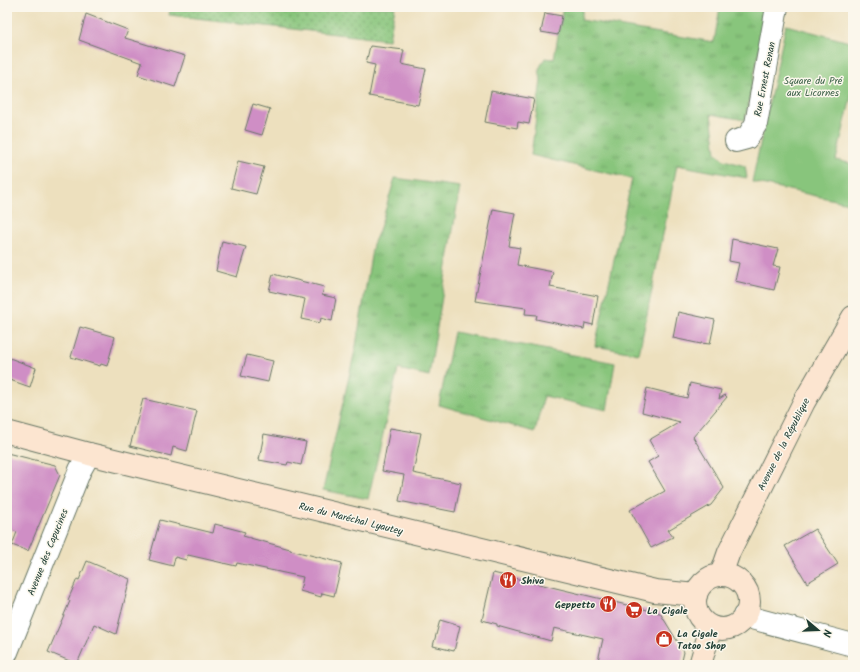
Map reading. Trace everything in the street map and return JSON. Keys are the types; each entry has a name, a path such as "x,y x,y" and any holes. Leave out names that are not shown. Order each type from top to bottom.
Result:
{"street":[{"name":"Rue Ernest Renan","path":"736,141 747,138 756,124 777,7"},
{"name":"Avenue de la République","path":"721,575 729,552 804,402 853,317"},
{"name":"Rue du Maréchal Lyautey","path":"7,432 88,454 655,591 696,595"},
{"name":"Avenue des Capucines","path":"7,652 80,470 88,454"},
{"path":"721,575 736,579 746,589 748,596 748,607 744,616 735,626 721,629 711,627 700,618 696,607 696,595 700,587 711,578 721,575"},
{"path":"744,616 853,645"},
{"path":"700,665 711,627"}],"green space":[{"path":"171,7 395,7 389,40 169,15"},
{"path":"563,7 583,7 581,20 714,42 720,7 768,7 745,120 711,114 716,153 724,160 745,166 747,178 677,165 639,354 595,346 632,179 531,155 541,80 539,69 545,58 554,59"},
{"name":"Square du Pré aux Licornes","path":"786,25 853,43 853,89 836,160 853,164 853,204 752,182"},
{"path":"395,178 460,187 429,376 398,369 368,499 323,490 356,346 373,244 379,231"},
{"path":"454,332 615,363 607,410 544,396 535,432 439,405"}],"building":[{"path":"545,13 562,16 558,35 541,32"},
{"path":"86,14 128,30 125,38 185,56 175,87 138,75 142,63 79,40"},
{"path":"370,46 404,50 401,64 426,69 418,105 369,96 375,65 366,63"},
{"path":"491,91 534,99 529,124 518,122 517,128 485,122"},
{"path":"253,104 270,109 262,135 245,130"},
{"path":"238,161 264,167 256,194 231,188"},
{"path":"493,209 515,213 509,246 520,248 517,265 553,272 550,287 598,296 593,325 585,323 584,329 536,319 537,315 525,314 526,308 475,301"},
{"path":"732,239 778,249 773,266 780,267 774,290 735,281 739,263 729,261"},
{"path":"222,241 246,247 237,277 216,271"},
{"path":"273,274 324,287 322,295 336,298 332,321 321,318 320,323 301,319 305,299 269,291"},
{"path":"678,312 715,320 710,344 701,344 673,338"},
{"path":"80,327 115,337 107,366 101,364 100,366 71,357"},
{"path":"247,355 273,361 268,382 241,376"},
{"path":"7,357 36,368 30,387 7,379"},
{"path":"690,383 721,390 719,399 725,395 727,397 693,437 724,488 711,505 668,530 673,537 651,548 630,510 665,491 648,462 658,456 649,440 680,422 642,412 647,388 687,398"},
{"path":"143,399 197,411 187,451 173,447 171,456 130,446"},
{"path":"390,428 421,433 413,473 461,483 455,512 399,501 404,475 382,471"},
{"path":"264,434 306,442 301,465 288,462 287,465 259,460"},
{"path":"7,453 55,465 60,475 28,551 12,545 17,532 7,528"},
{"path":"160,520 213,533 215,524 245,532 243,536 342,563 334,596 322,593 321,597 300,591 303,577 237,563 236,566 188,555 186,560 175,557 173,566 149,560"},
{"path":"815,529 838,564 807,583 785,546"},
{"path":"87,561 130,579 116,634 94,624 77,664 48,652 70,601 68,600 77,579 79,580"},
{"path":"493,573 660,613 684,652 681,665 597,665 603,639 554,628 551,641 497,626 497,624 482,620"},
{"path":"440,620 460,626 454,651 433,646"}],"place":[{"name":"Shiva","path":"508,580"},
{"name":"Geppetto","path":"608,604"},
{"name":"La Cigale","path":"634,610"},
{"name":"La Cigale Tatoo Shop","path":"664,639"}]}
